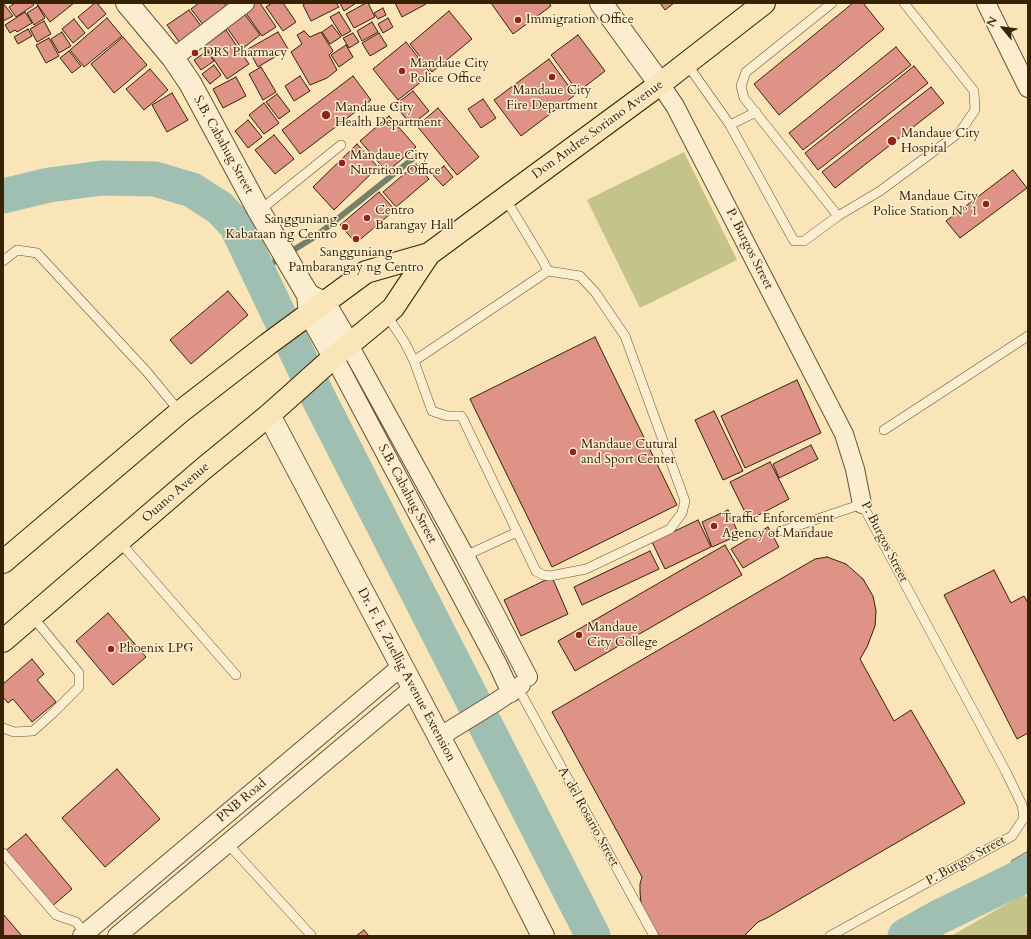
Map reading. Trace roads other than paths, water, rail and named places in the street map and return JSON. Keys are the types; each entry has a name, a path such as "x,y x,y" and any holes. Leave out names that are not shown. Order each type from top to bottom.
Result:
{"highway":[{"name":"Don Andres Soriano Avenue","path":"336,356 393,308 429,254 660,84 764,3"},
{"name":"Don Andres Soriano Avenue","path":"310,308 366,272 429,254"},
{"path":"3,562 180,412 268,344 310,308"},
{"name":"Ouano Avenue","path":"3,641 202,469 269,415 336,356"}],"street":[{"name":"S.B. Cabahug Street","path":"127,3 173,58 190,84 296,276 310,308 498,665 517,695 528,677 465,556 336,356"},
{"path":"173,58 245,3"},
{"name":"P. Burgos Street","path":"601,3 675,106 844,434 855,469 862,504"},
{"path":"986,3 1028,88"},
{"name":"Dr. F. E. Zuellig Avenue Extension","path":"269,415 543,936"},
{"name":"PNB Road","path":"83,935 402,666"},
{"name":"PNB Road","path":"117,936 413,688"},
{"path":"438,737 496,702 517,695"}],"lane":[{"path":"832,3 746,72 741,86 744,98 838,216"},
{"path":"686,64 730,125 794,241 804,241 838,216 880,191 960,132 975,110 974,91 904,3"},
{"path":"730,125 756,112"},
{"path":"259,211 341,145"},
{"path":"505,198 543,261 548,272"},
{"path":"3,261 17,250 37,253 147,372 180,412"},
{"path":"386,314 405,343 414,361 432,411 447,416 461,416 463,419 536,571 543,575 550,576 586,569 670,529 682,513 685,501 625,336 595,292 580,276 548,272 414,361"},
{"path":"884,430 1028,336"},
{"path":"782,531 862,504"},
{"name":"P. Burgos Street","path":"830,936 1012,836 1024,818 1022,805 1006,772 862,504"},
{"path":"465,556 517,532"},
{"path":"119,541 236,675"},
{"path":"3,728 14,732 33,731 79,688 79,672 32,616"},
{"name":"A. del Rosario Street","path":"517,695 654,936"},
{"path":"227,843 311,936"},
{"path":"3,853 56,915 76,922 83,935"}],"waterway":[{"path":"258,272 316,236 415,157"},
{"path":"3,196 49,185 102,178 155,179 192,190 220,208 236,225 318,397 593,936"},
{"path":"905,936 939,917 1021,877"}],"place":[{"name":"Immigration Office","path":"518,20"},
{"name":"DRS Pharmacy","path":"195,53"},
{"name":"Mandaue City Police Office","path":"402,71"},
{"name":"Mandaue City Fire Department","path":"552,77"},
{"name":"Mandaue City Health Department","path":"326,115"},
{"name":"Mandaue City Hospital","path":"892,141"},
{"name":"Mandaue City Nutrition Office","path":"342,163"},
{"name":"Mandaue City Police Station № 1","path":"986,204"},
{"name":"Centro Barangay Hall","path":"367,218"},
{"name":"Sangguniang Kabataan ng Centro","path":"345,227"},
{"name":"Sangguniang Pambarangay ng Centro","path":"356,239"},
{"name":"Mandaue Cutural and Sport Center","path":"573,452"},
{"name":"Traffic Enforcement Agency of Mandaue","path":"714,526"},
{"name":"Mandaue City College","path":"579,635"},
{"name":"Phoenix LPG","path":"111,649"}]}
